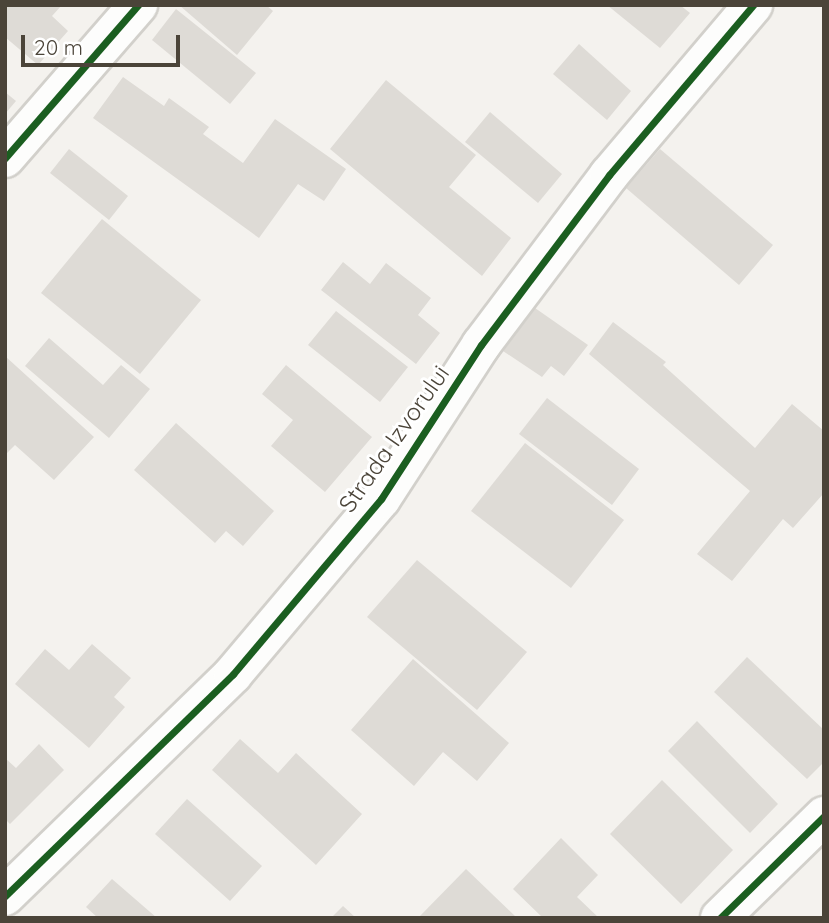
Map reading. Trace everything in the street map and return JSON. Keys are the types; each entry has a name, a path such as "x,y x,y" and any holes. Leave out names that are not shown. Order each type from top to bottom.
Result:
{"street":[{"path":"5,158 138,5"},
{"name":"Strada Izvorului","path":"5,896 233,674 372,509 481,345 609,175 753,5"},
{"path":"720,918 824,816"}],"building":[{"path":"5,5 62,5 52,16 68,31 38,65 5,37"},
{"path":"179,5 266,5 273,11 237,55"},
{"path":"607,5 680,5 690,13 660,48"},
{"path":"176,9 256,73 230,104 152,40"},
{"path":"579,44 631,91 607,120 553,74"},
{"path":"123,77 164,106 169,98 209,127 203,134 243,163 275,119 346,169 324,201 298,184 259,238 93,118"},
{"path":"386,80 476,155 449,187 511,238 482,276 330,149"},
{"path":"5,92 16,101 5,114"},
{"path":"490,112 562,174 538,203 465,142"},
{"path":"69,149 128,196 109,220 50,173"},
{"path":"660,149 773,245 739,285 626,188"},
{"path":"102,219 201,300 140,374 41,293"},
{"path":"343,262 370,284 386,263 431,298 418,315 440,333 416,364 321,290"},
{"path":"535,308 588,345 564,376 551,366 542,377 503,351"},
{"path":"336,311 408,367 380,402 308,345"},
{"path":"613,322 666,362 663,365 755,448 792,404 824,431 824,493 793,528 783,519 732,581 697,554 750,491 589,354"},
{"path":"49,338 103,385 121,365 150,389 109,438 25,366"},
{"path":"5,356 94,437 54,480 15,445 5,455"},
{"path":"286,365 372,437 325,492 271,446 293,420 262,394"},
{"path":"547,398 639,469 612,505 519,434"},
{"path":"176,423 274,511 243,546 226,531 215,543 134,470"},
{"path":"525,443 624,520 571,588 471,511"},
{"path":"417,560 527,652 477,710 367,617"},
{"path":"92,644 131,678 114,697 125,707 89,748 15,684 45,649 69,670"},
{"path":"747,657 824,730 824,762 807,779 714,692"},
{"path":"413,659 509,743 477,781 443,752 414,786 351,730"},
{"path":"697,721 778,804 750,833 668,751"},
{"path":"240,739 278,773 296,753 362,814 316,865 212,770"},
{"path":"39,744 64,770 10,824 5,819 5,758 16,768"},
{"path":"662,780 733,850 681,904 610,834"},
{"path":"187,799 262,866 230,901 155,834"},
{"path":"561,838 598,875 577,897 599,918 543,918 513,889"},
{"path":"466,869 517,918 418,918"},
{"path":"112,879 157,918 98,918 86,907"},
{"path":"343,906 356,918 331,918"}],"cycle path":[{"path":"5,158 138,5"},
{"path":"5,896 233,674 381,499 481,345 609,175 753,5"},
{"path":"720,918 824,816"}]}
